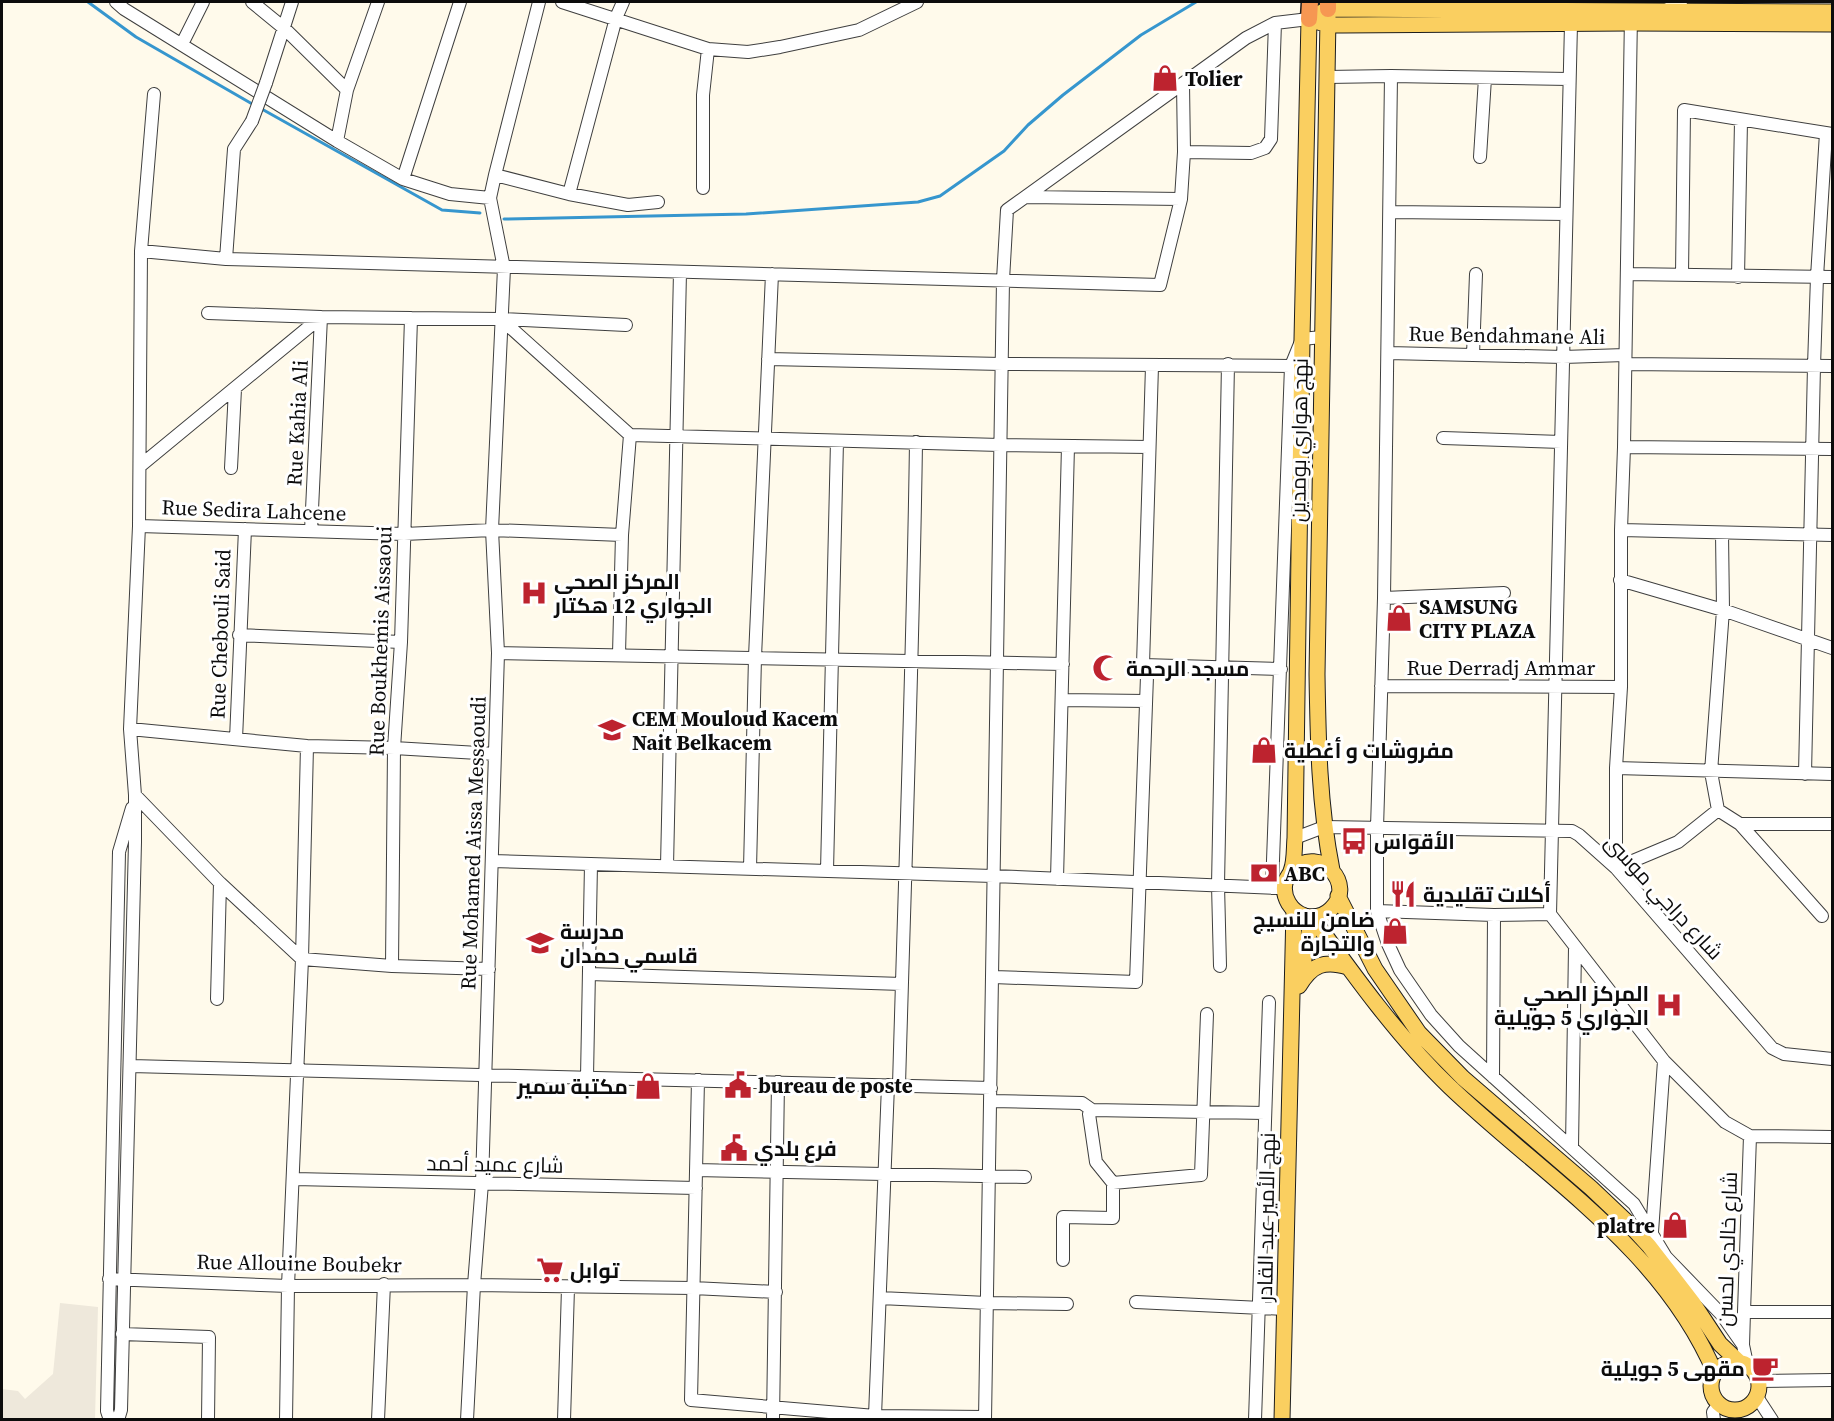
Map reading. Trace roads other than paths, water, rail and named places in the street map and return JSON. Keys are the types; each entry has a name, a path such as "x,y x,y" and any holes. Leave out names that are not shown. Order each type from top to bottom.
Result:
{"highway":[{"path":"1309,19 1310,2"}],"main road":[{"path":"1309,19 1359,5 1505,6 1631,17 1833,24"},
{"path":"1328,12 1571,24 1661,12 1833,12"},
{"name":"نهج هواري بومدين","path":"1328,12 1317,674 1319,758 1324,827 1332,870"},
{"name":"نهج هواري بومدين","path":"1292,870 1295,838 1309,19"},
{"path":"1312,861 1324,864 1332,870 1339,883 1335,905 1328,911 1312,916 1293,910 1278,888 1292,870 1302,863 1312,861"},
{"path":"1338,896 1375,969 1419,1033 1463,1078 1592,1188 1628,1223 1681,1288 1720,1344 1756,1372 1755,1419"},
{"name":"نهج الأمير عبد القادر","path":"1282,1419 1293,1016 1293,910"},
{"path":"1312,916 1348,967 1431,1069 1486,1120 1589,1207 1644,1263 1692,1327 1715,1373"},
{"name":"نهج الأمير عبد القادر","path":"1293,1016 1312,916"},
{"path":"1298,988 1306,975 1318,966 1329,963 1348,967"},
{"path":"1742,1363 1725,1364 1715,1373 1711,1390 1729,1411 1743,1409 1756,1394"}],"street":[{"path":"182,44 203,2"},
{"path":"252,2 285,29 347,90"},
{"path":"226,259 234,149 252,121 285,29 292,2"},
{"path":"337,141 347,90 378,2"},
{"path":"403,179 460,2"},
{"path":"123,4 182,44 337,141 403,179 450,194 490,198 539,2"},
{"path":"562,2 708,49 748,52 859,30 917,2"},
{"path":"569,194 616,18 623,2"},
{"path":"1661,12 1681,2"},
{"path":"1631,17 1616,868 1678,842 1718,810"},
{"path":"698,1080 691,1400 868,1416 985,1418 1000,445 1007,210 1246,38 1275,23 1309,19"},
{"path":"1184,152 1251,153 1268,146 1271,140 1275,23"},
{"path":"1571,24 1550,914 1664,1060 1721,1119 1750,1136 1833,1137"},
{"path":"703,188 703,95 708,49"},
{"path":"1392,76 1377,912 1388,944 1413,990 1431,1015 1459,1046 1634,1204 1666,1257 1722,1315 1743,1345"},
{"path":"1327,77 1569,79"},
{"path":"1480,157 1485,78"},
{"path":"141,251 226,259 1160,285 1181,199 1184,84"},
{"path":"118,1419 121,1410 131,1066 135,795 130,729 139,526 141,251 154,94"},
{"path":"1683,276 1684,110 1829,134 1817,277 1805,774"},
{"path":"1738,277 1741,121"},
{"path":"495,176 569,194 628,205 658,202"},
{"path":"1027,197 1181,199"},
{"name":"Rue Mohamed Aissa Messaoudi","path":"467,1419 482,1184 498,653 492,530 504,268 490,198"},
{"path":"1390,212 1566,214"},
{"path":"667,866 680,272"},
{"path":"750,869 755,657 772,274"},
{"path":"1473,355 1476,274"},
{"path":"1627,274 1833,278"},
{"path":"208,313 501,319 626,326"},
{"path":"140,466 321,317"},
{"name":"Rue Kahia Ali","path":"311,531 321,317"},
{"name":"Rue Boukhemis Aissaoui","path":"392,966 394,748 401,642 411,318"},
{"path":"501,319 630,435 1149,447"},
{"path":"492,861 993,876 1278,888 1281,669 1291,366 1302,339 1322,337"},
{"name":"Rue Bendahmane Ali","path":"1388,353 1833,366"},
{"path":"768,359 1002,364 1291,366"},
{"path":"1220,966 1218,885 1228,364"},
{"path":"993,977 1136,982 1147,676 1143,665 1152,366"},
{"path":"231,468 235,389"},
{"path":"619,654 622,535 630,435"},
{"path":"1443,438 1561,442"},
{"path":"826,871 837,441"},
{"path":"868,1416 879,1298 885,1174 902,984 913,660 916,442"},
{"path":"1057,879 1068,446"},
{"path":"1624,447 1833,449"},
{"name":"Rue Sedira Lahcene","path":"139,526 404,534 492,530 622,535"},
{"name":"Rue Chebouli Said","path":"236,739 244,530"},
{"path":"1621,530 1833,535"},
{"path":"1722,533 1723,610 1711,772 1718,810 1740,824 1822,916"},
{"path":"1620,580 1723,610 1833,648"},
{"path":"1384,598 1504,593"},
{"path":"239,635 401,642"},
{"path":"498,653 1063,664"},
{"path":"1143,665 1281,669"},
{"name":"Rue Derradj Ammar","path":"1381,686 1620,687"},
{"path":"1062,700 1146,701"},
{"path":"130,729 307,746 495,754"},
{"path":"286,1419 288,1286 303,959 307,746"},
{"path":"1616,768 1833,774"},
{"path":"135,795 220,883 303,959 392,966 489,969"},
{"path":"110,1419 107,1411 109,1279 119,852 135,795"},
{"path":"1740,824 1833,824"},
{"name":"شارع دراجي موسى","path":"1295,838 1324,827 1567,830 1576,833 1616,868 1772,1048 1784,1054 1833,1059"},
{"path":"587,1077 591,864"},
{"path":"217,999 220,883"},
{"path":"1377,912 1550,914"},
{"path":"1493,1077 1494,915"},
{"path":"1572,1147 1575,947"},
{"path":"589,974 902,984"},
{"path":"1255,1419 1269,1002"},
{"path":"1113,1183 1201,1175 1207,1014"},
{"path":"1652,1232 1664,1060"},
{"path":"131,1066 991,1088"},
{"path":"773,1419 778,1082"},
{"path":"990,1101 1082,1103 1092,1110 1265,1113"},
{"path":"1063,1260 1063,1218 1113,1218 1113,1183 1096,1162 1089,1114 1092,1110"},
{"name":"شارع خالدي لحسن","path":"1742,1363 1750,1136"},
{"path":"696,1170 1025,1177"},
{"name":"شارع عميد أحمد","path":"294,1179 696,1188"},
{"name":"Rue Allouine Boubekr","path":"109,1279 288,1286 474,1285 693,1288 776,1292"},
{"path":"378,1419 384,1284"},
{"path":"564,1419 568,1288"},
{"path":"879,1298 1067,1304"},
{"path":"1136,1302 1285,1309"},
{"path":"1744,1312 1833,1312"},
{"path":"122,1334 209,1337 208,1419"},
{"path":"1772,1419 1756,1394 1833,1380"},
{"path":"1714,1419 1713,1412 1729,1411"}],"waterway":[{"path":"88,2 136,37 254,105"},
{"path":"504,219 746,214 918,202 940,196 1004,151 1028,125 1063,95 1141,35 1196,2"},
{"path":"260,108 442,210 480,213"}],"place":[{"name":"Tolier","path":"1165,78"},
{"name":"المركز الصحي الجواري 12 هكتار","path":"534,593"},
{"name":"SAMSUNG CITY PLAZA","path":"1399,618"},
{"name":"مسجد الرحمة","path":"1106,668"},
{"name":"CEM Mouloud Kacem Nait Belkacem","path":"612,730"},
{"name":"مفروشات و أغطية","path":"1264,750"},
{"name":"الأقواس","path":"1354,841"},
{"name":"ABC","path":"1264,873"},
{"name":"أكلات تقليدية","path":"1403,894"},
{"name":"ضامن للنسيج والتجارة","path":"1395,931"},
{"name":"مدرسة قاسمي حمدان","path":"540,943"},
{"name":"المركز الصحي الجواري 5 جويلية","path":"1669,1005"},
{"name":"bureau de poste","path":"738,1085"},
{"name":"مكتبة سمير","path":"648,1086"},
{"name":"فرع بلدي","path":"734,1148"},
{"name":"platre","path":"1675,1225"},
{"name":"توابل","path":"550,1270"},
{"name":"مقهى 5 جويلية","path":"1765,1368"}]}
